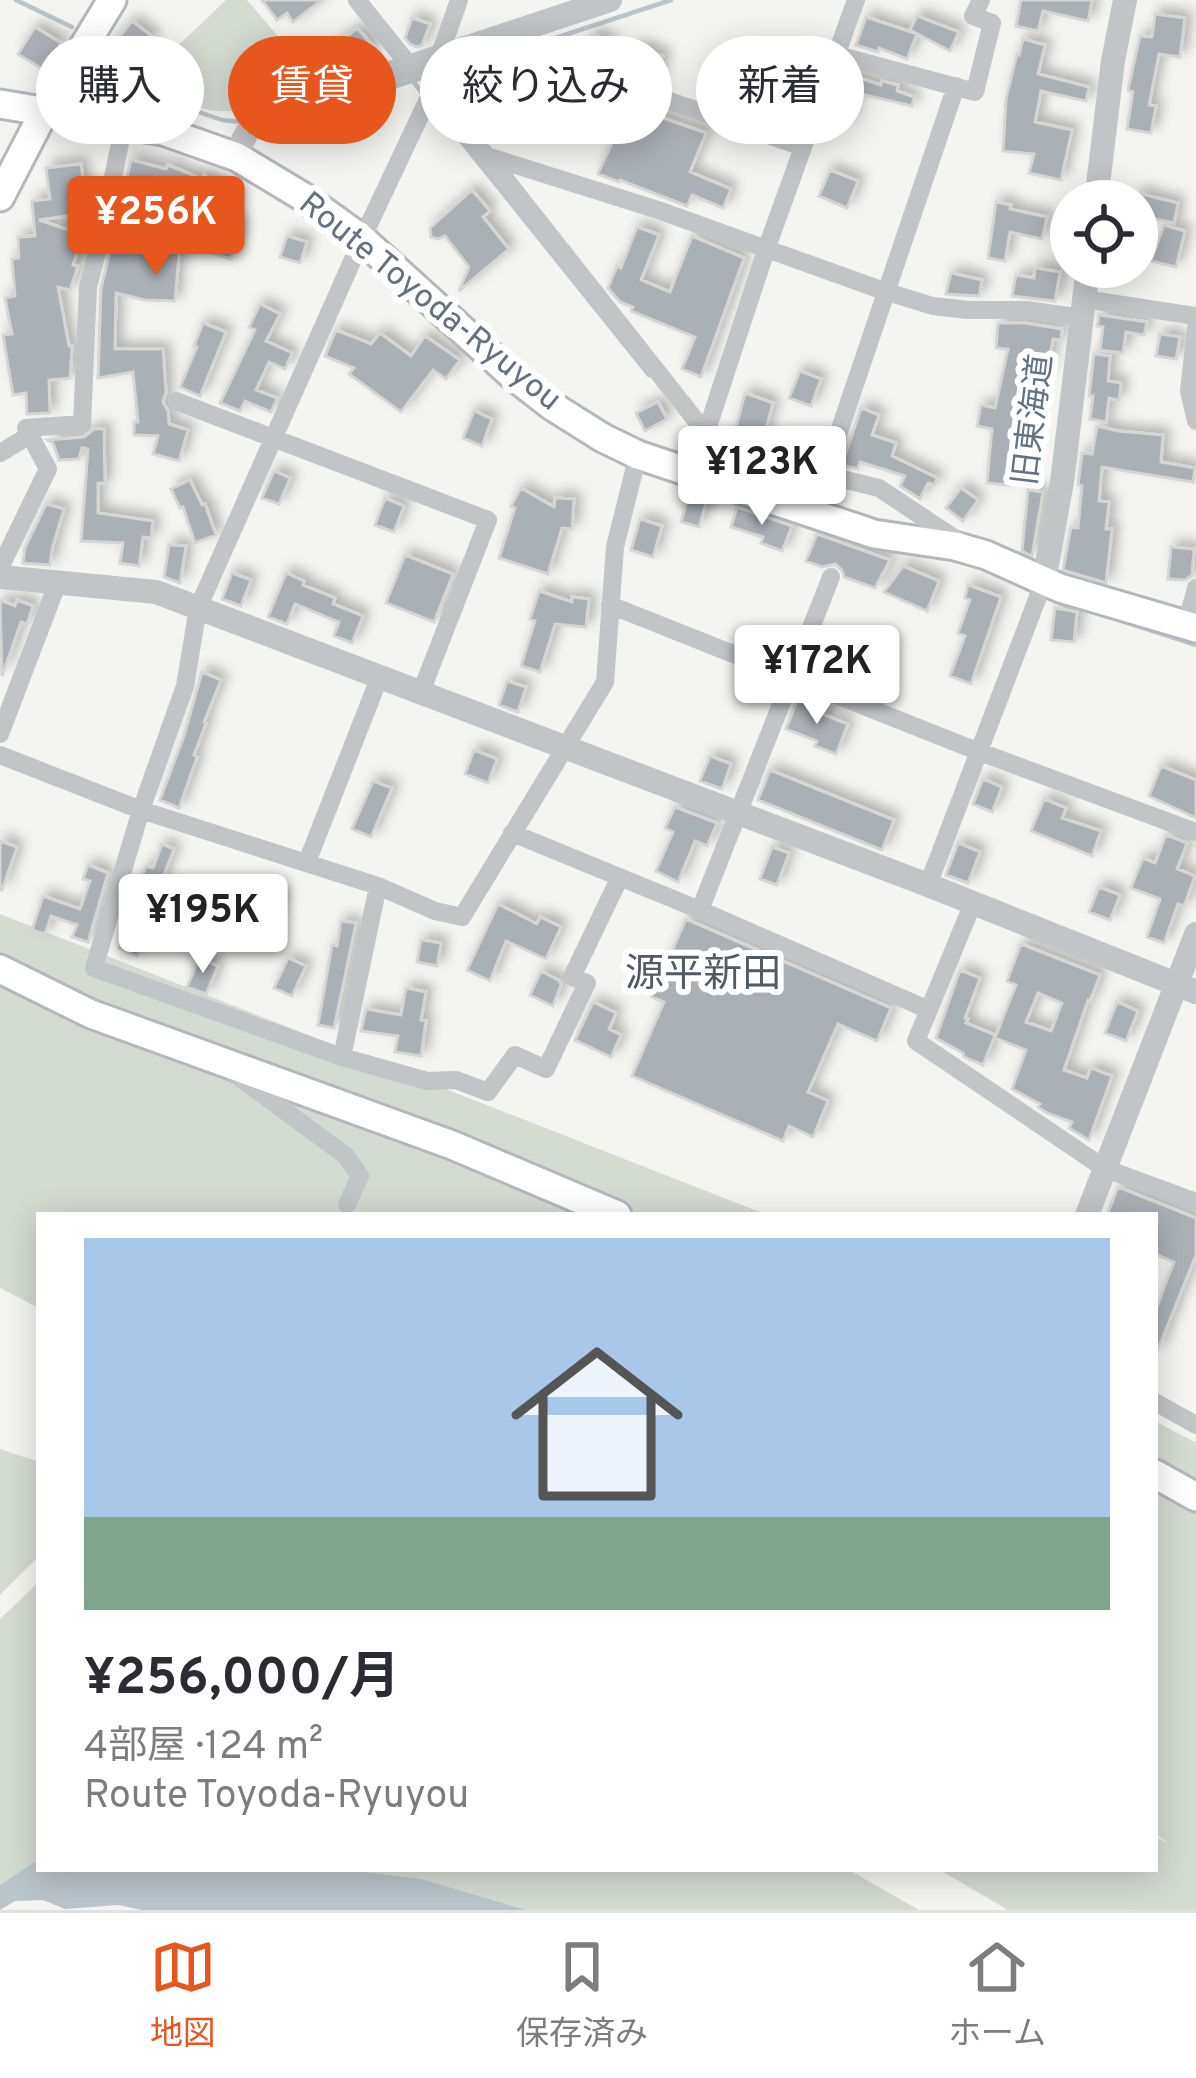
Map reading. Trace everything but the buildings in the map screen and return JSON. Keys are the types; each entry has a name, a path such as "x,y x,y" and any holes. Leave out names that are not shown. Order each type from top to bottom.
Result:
{"main road":[{"path":"90,36 112,0"},
{"name":"Route Toyoda-Ryuyou","path":"0,104 36,109"},
{"path":"0,197 36,129"},
{"name":"Route Toyoda-Ryuyou","path":"200,144 237,157 362,239 512,375 603,438 638,455 874,534 973,551 1060,588 1191,627"},
{"path":"0,968 91,1014 452,1145 610,1212"},
{"path":"1158,1476 1196,1497"}],"street":[{"path":"357,0 410,66"},
{"path":"447,36 459,0"},
{"path":"501,36 610,0"},
{"path":"844,36 856,0"},
{"path":"864,62 975,92 992,23 973,16 981,0"},
{"path":"1099,180 1125,0"},
{"path":"507,34 515,48 803,148"},
{"path":"237,157 255,118 420,63"},
{"path":"825,473 956,86"},
{"path":"420,116 198,608 185,686 141,809 94,968 342,1057 428,1081 456,1080 488,1092 515,1055 546,1069 587,983 572,976 620,877"},
{"path":"120,144 88,287 82,424 26,428 48,469 0,573 156,592 1186,988"},
{"path":"477,144 703,439 879,488 973,551"},
{"path":"693,473 804,144"},
{"path":"488,156 933,305 1196,316"},
{"name":"旧東海道","path":"1044,580 1062,482 1086,288"},
{"path":"1196,328 1189,391 1196,422"},
{"path":"176,401 488,520 421,692"},
{"path":"0,453 30,435"},
{"path":"0,755 141,809 378,886 435,911 462,916 605,682 615,547 638,455"},
{"path":"700,910 831,577"},
{"path":"928,885 1044,580"},
{"path":"0,734 58,582"},
{"path":"1191,627 1196,588"},
{"path":"610,605 1196,832"},
{"path":"307,862 380,676"},
{"path":"512,833 928,1010"},
{"path":"342,1057 378,886"},
{"path":"973,903 916,1041 1104,1168 1196,1202"},
{"path":"1088,1212 1186,988 1196,934"},
{"path":"209,1057 346,1156 360,1176 347,1204"},
{"path":"1158,1404 1196,1425"}],"shaded area":[{"path":"226,0 247,0 278,36 228,36 228,111 214,111 204,108 204,36 188,36"},
{"path":"0,914 759,1212 36,1212 36,1306 0,1288"},
{"path":"1158,1423 1196,1443 1196,1910 1008,1910 943,1872 1158,1872 1158,1838 1168,1843 1158,1835"},
{"path":"0,1449 36,1461 36,1559 0,1595"},
{"path":"36,1585 36,1870 0,1885 0,1619"},
{"path":"35,1862 36,1872 363,1872 421,1879 526,1910 142,1910 118,1905 65,1909 43,1900 15,1901 0,1910 0,1885"},
{"path":"343,1872 852,1872 919,1910 521,1910"}],"waterway":[{"path":"16,0 72,27"},
{"path":"561,36 671,0"},
{"path":"408,75 420,90"},
{"path":"396,86 420,78"},
{"path":"204,114 228,121"},
{"path":"463,144 649,375"},
{"path":"1009,580 1031,591"},
{"path":"1042,595 1196,645"}],"district":[{"name":"源平新田","path":"703,976"}]}
